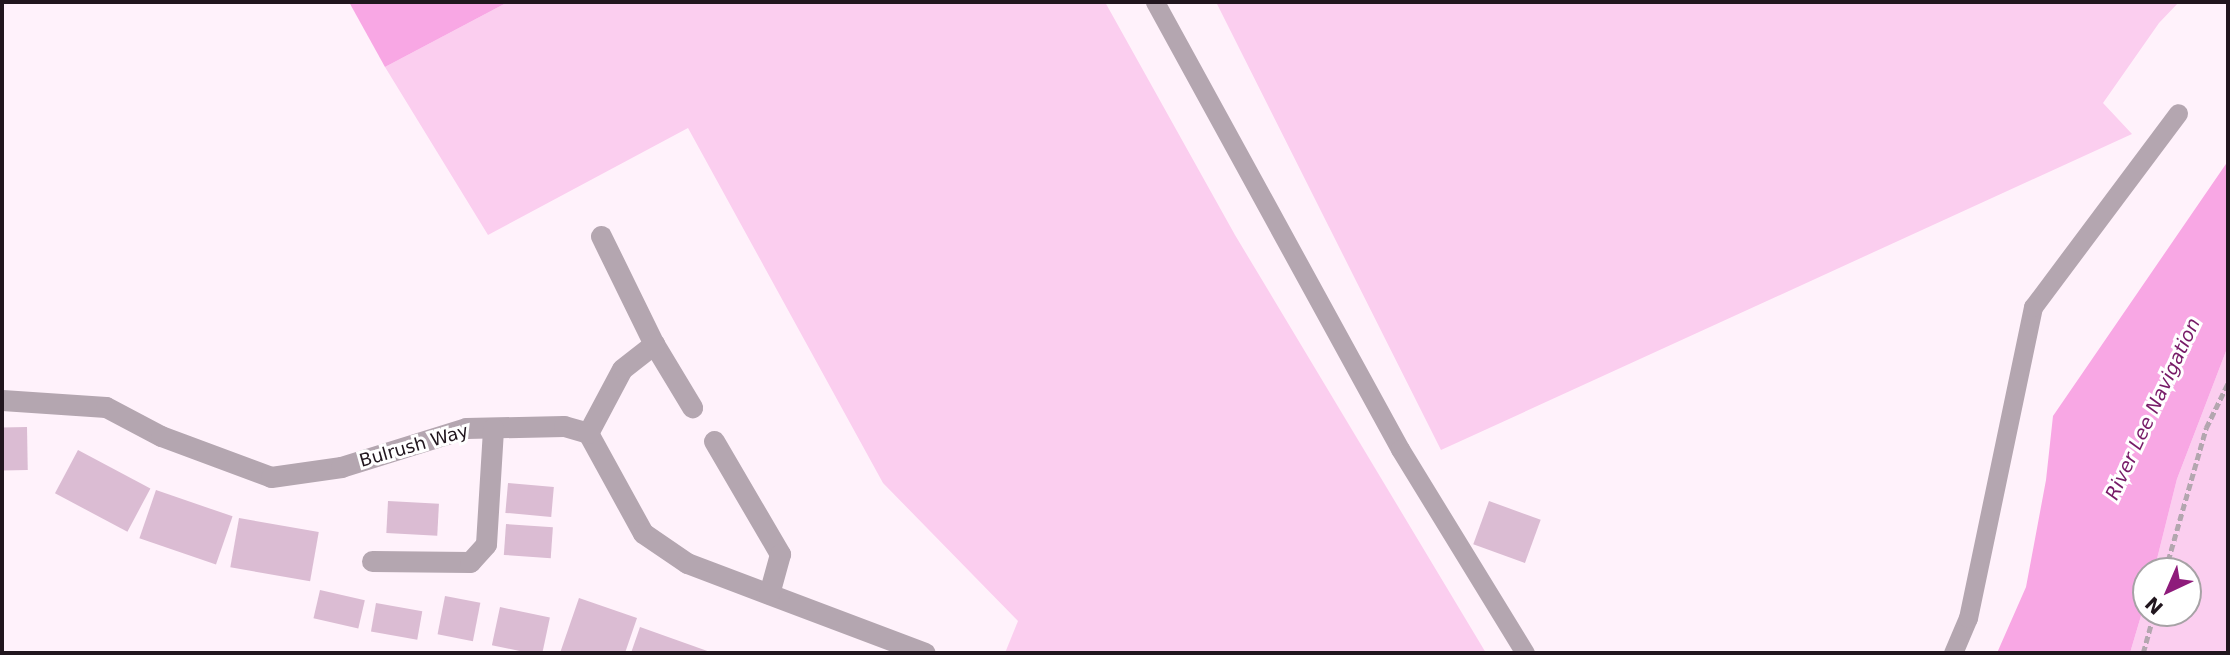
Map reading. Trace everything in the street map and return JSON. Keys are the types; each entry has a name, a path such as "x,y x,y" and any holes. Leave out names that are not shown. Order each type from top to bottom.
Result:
{"street":[{"path":"601,236 654,344 692,407"},
{"path":"654,344 622,369 588,433 643,533 687,563 925,653"},
{"name":"Bulrush Way","path":"2,400 106,407 161,436 271,477 341,467 466,428 564,426 588,433"},
{"path":"372,562 470,562 486,544 493,428"},
{"path":"714,441 780,554 769,594"}],"lane":[{"path":"1155,2 1400,449 1525,653"},
{"path":"1953,653 1968,618 2033,307 2178,113"}],"path":[{"path":"2169,557 2206,428 2228,383"},
{"path":"2143,653 2150,627"}],"shaded area":[{"path":"508,2 1105,2 1235,235 1486,653 1005,653 1018,621 883,483 688,128 488,235 385,67"},
{"path":"1216,2 2179,2 2159,23 2103,103 2132,134 1441,450"},
{"path":"2228,346 2228,653 2130,653 2138,627 2202,627 2202,557 2158,557 2177,479"}],"water":[{"path":"349,2 508,2 385,67"},
{"name":"River Lee Navigation","path":"2228,161 2228,346 2177,479 2158,557 2132,557 2132,627 2138,627 2130,653 1997,653 2026,587 2046,480 2053,416"}],"building":[{"path":"2,427 27,427 28,470 3,470"},
{"path":"78,450 150,488 127,532 55,493"},
{"path":"508,483 554,487 551,517 505,513"},
{"path":"156,490 233,516 216,565 139,538"},
{"path":"388,501 439,504 437,536 386,533"},
{"path":"1489,501 1541,520 1525,563 1473,544"},
{"path":"239,518 319,532 310,581 230,567"},
{"path":"506,524 553,527 551,558 504,555"},
{"path":"320,590 365,600 358,629 313,618"},
{"path":"445,596 480,603 473,641 438,634"},
{"path":"579,598 637,618 625,653 560,653"},
{"path":"376,603 422,611 417,640 371,632"},
{"path":"500,607 550,618 542,653 492,645"},
{"path":"640,627 713,653 631,653"}]}
